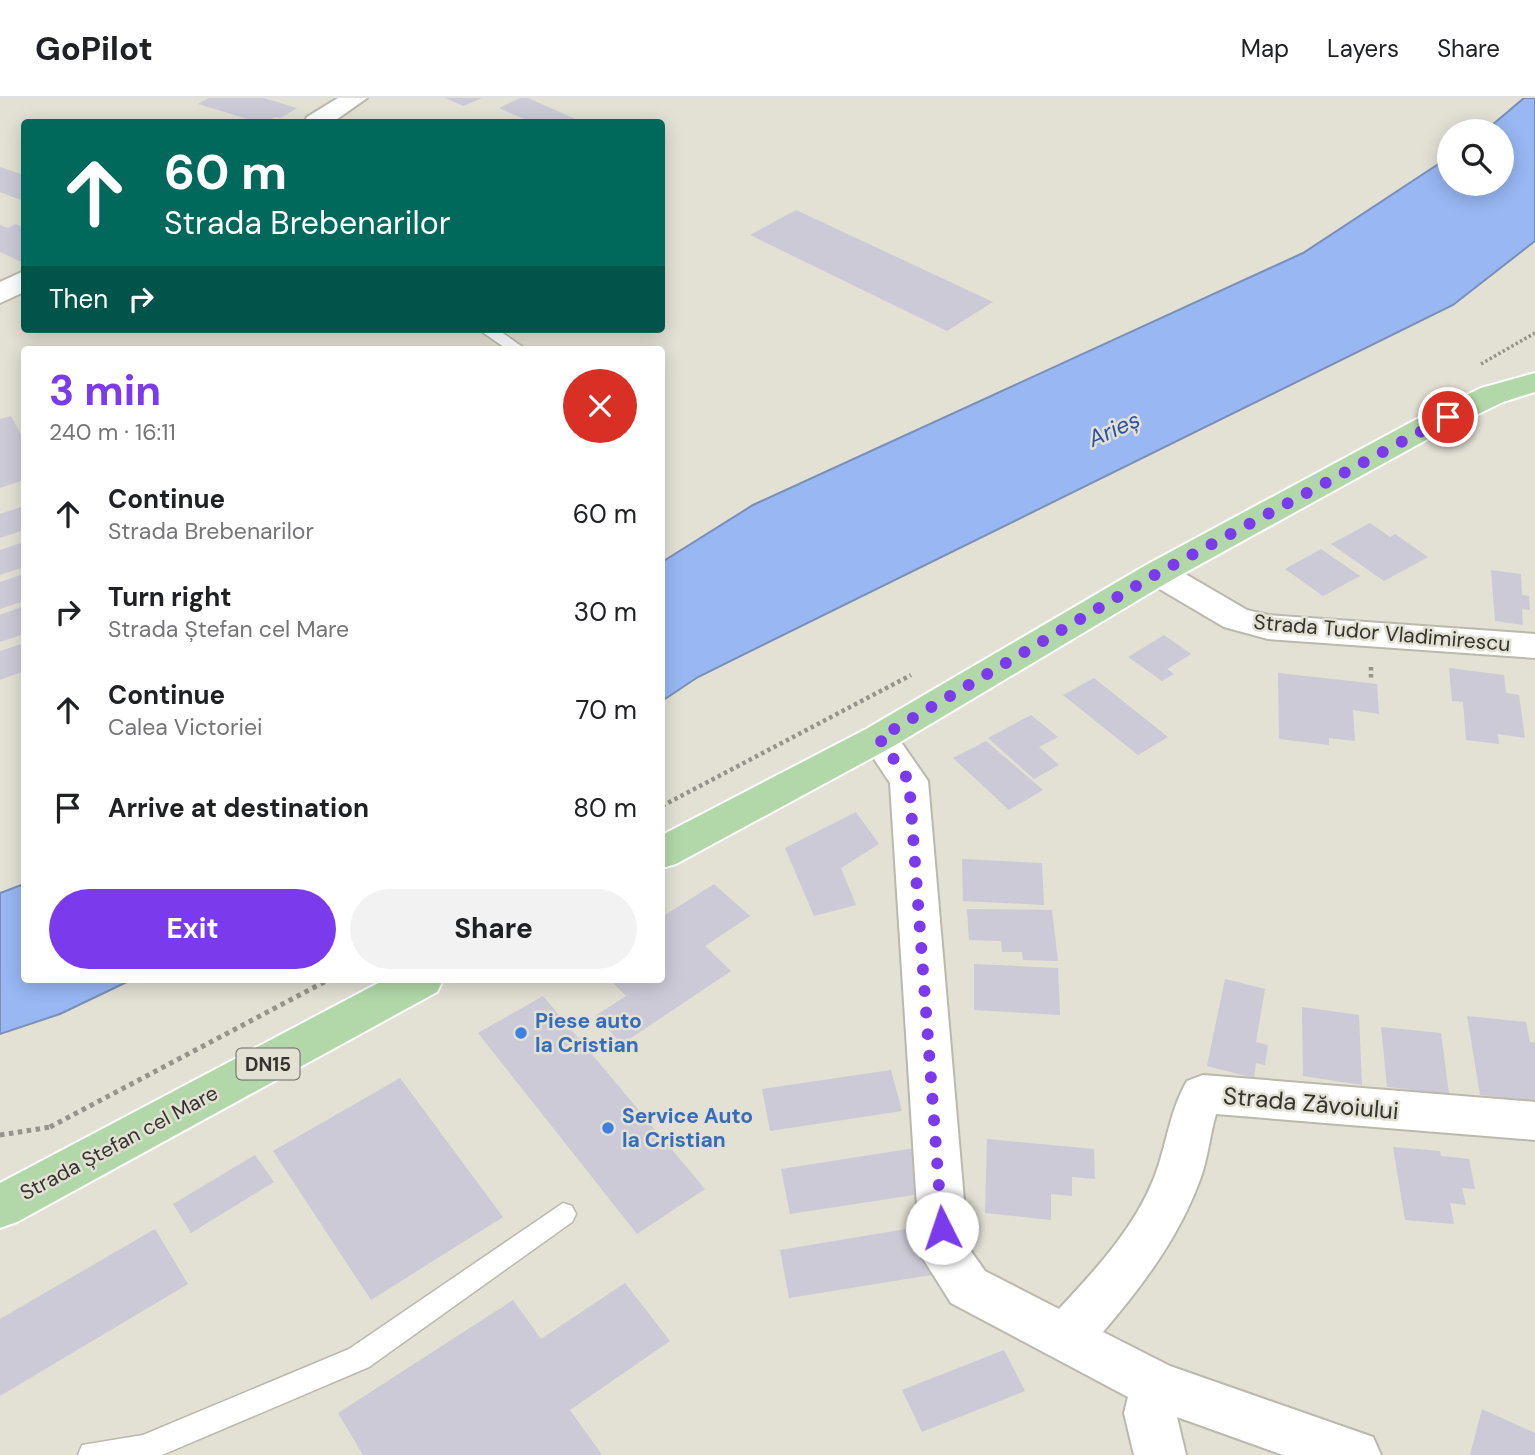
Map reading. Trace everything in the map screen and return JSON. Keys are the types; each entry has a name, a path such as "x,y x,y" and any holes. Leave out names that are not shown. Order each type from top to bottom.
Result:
{"main road":[{"path":"665,851 879,738 1158,573 1426,428 1492,395 1535,382"},
{"name":"Strada Ștefan cel Mare","path":"0,1207 416,983"}],"street":[{"path":"321,119 355,98"},
{"path":"0,294 21,283"},
{"name":"Strada Tudor Vladimirescu","path":"1158,573 1236,619 1268,627 1535,646"},
{"path":"879,738 909,781 944,1254 968,1287 1157,1386 1355,1455"},
{"name":"Strada Zăvoiului","path":"1065,1338 1116,1281 1152,1232 1178,1176 1195,1106 1203,1094 1535,1121"},
{"path":"1157,1386 1150,1413 1160,1455"}],"lane":[{"path":"492,333 513,346"},
{"path":"92,1455 143,1449 359,1358 563,1214"}],"path":[{"path":"50,1127 322,983"}],"water":[{"name":"Arieș","path":"1524,98 1535,98 1535,241 1453,305 698,677 665,699 665,560 753,505 1303,253 1437,165 1437,196 1514,196 1514,119 1499,119"},
{"path":"21,885 21,983 125,983 60,1014 0,1034 0,893"}],"building":[{"path":"208,98 263,98 297,108 281,118 248,119 198,104"},
{"path":"446,98 482,98 463,106"},
{"path":"520,98 528,98 575,119 524,119 499,108"},
{"path":"0,167 21,174 21,200 0,192"},
{"path":"796,210 993,302 947,331 750,235"},
{"path":"16,224 21,226 21,262 0,252 0,225 8,228"},
{"path":"11,416 21,434 21,481 0,488 0,419"},
{"path":"21,507 21,531 0,538 0,514"},
{"path":"1370,523 1390,537 1395,534 1428,557 1384,581 1331,544"},
{"path":"21,543 21,568 0,575 0,550"},
{"path":"1321,549 1360,576 1323,596 1285,569"},
{"path":"1491,570 1521,574 1522,595 1529,596 1530,610 1522,609 1523,625 1495,621"},
{"path":"21,575 21,602 0,609 0,582"},
{"path":"21,607 21,635 0,642 0,615"},
{"path":"1164,635 1191,654 1167,669 1174,674 1162,681 1128,657"},
{"path":"21,644 21,672 0,680 0,651"},
{"path":"1449,668 1504,675 1506,693 1519,695 1525,738 1498,734 1499,744 1466,740 1463,702 1452,701"},
{"path":"1278,673 1377,684 1379,714 1353,710 1355,741 1329,738 1329,745 1279,739"},
{"path":"1094,678 1168,737 1138,755 1063,695"},
{"path":"1031,715 1058,737 1039,747 1059,765 1034,779 988,738"},
{"path":"986,741 1043,790 1009,810 953,758"},
{"path":"856,812 879,844 841,868 856,905 814,916 785,848"},
{"path":"962,859 1042,863 1044,905 963,901"},
{"path":"714,884 750,916 705,946 731,971 622,1044 595,1016 626,996 613,983 665,983 665,915"},
{"path":"967,909 1052,910 1058,961 1023,960 1022,952 1002,952 1001,941 969,940"},
{"path":"974,964 1058,968 1060,1015 974,1010"},
{"path":"1225,979 1265,989 1256,1042 1268,1045 1265,1065 1256,1063 1254,1078 1207,1066"},
{"path":"543,996 705,1189 637,1234 478,1033"},
{"path":"1302,1007 1359,1015 1362,1085 1303,1076"},
{"path":"1467,1016 1526,1022 1530,1042 1535,1043 1535,1101 1480,1095"},
{"path":"1381,1027 1441,1033 1449,1094 1387,1087"},
{"path":"891,1070 902,1111 770,1131 762,1089"},
{"path":"400,1078 503,1217 371,1300 273,1151"},
{"path":"987,1139 1094,1149 1095,1179 1072,1177 1072,1196 1051,1194 1051,1220 985,1213"},
{"path":"1393,1147 1440,1151 1441,1156 1469,1159 1475,1189 1462,1188 1466,1205 1450,1203 1454,1224 1405,1220"},
{"path":"915,1148 927,1193 790,1214 781,1169"},
{"path":"255,1155 274,1182 191,1233 173,1204"},
{"path":"918,1227 931,1275 789,1298 780,1250"},
{"path":"155,1229 188,1284 0,1396 0,1319"},
{"path":"625,1283 670,1341 570,1410 602,1455 363,1455 338,1413 513,1300 541,1339"},
{"path":"1004,1350 1025,1391 922,1432 902,1390"},
{"path":"1482,1409 1535,1433 1535,1455 1470,1455"}],"place":[{"name":"Piese auto la Cristian","path":"521,1033"},
{"name":"Service Auto la Cristian","path":"608,1128"}],"route":[{"path":"942,1228 909,781 879,738 1158,573 1448,417"}]}
